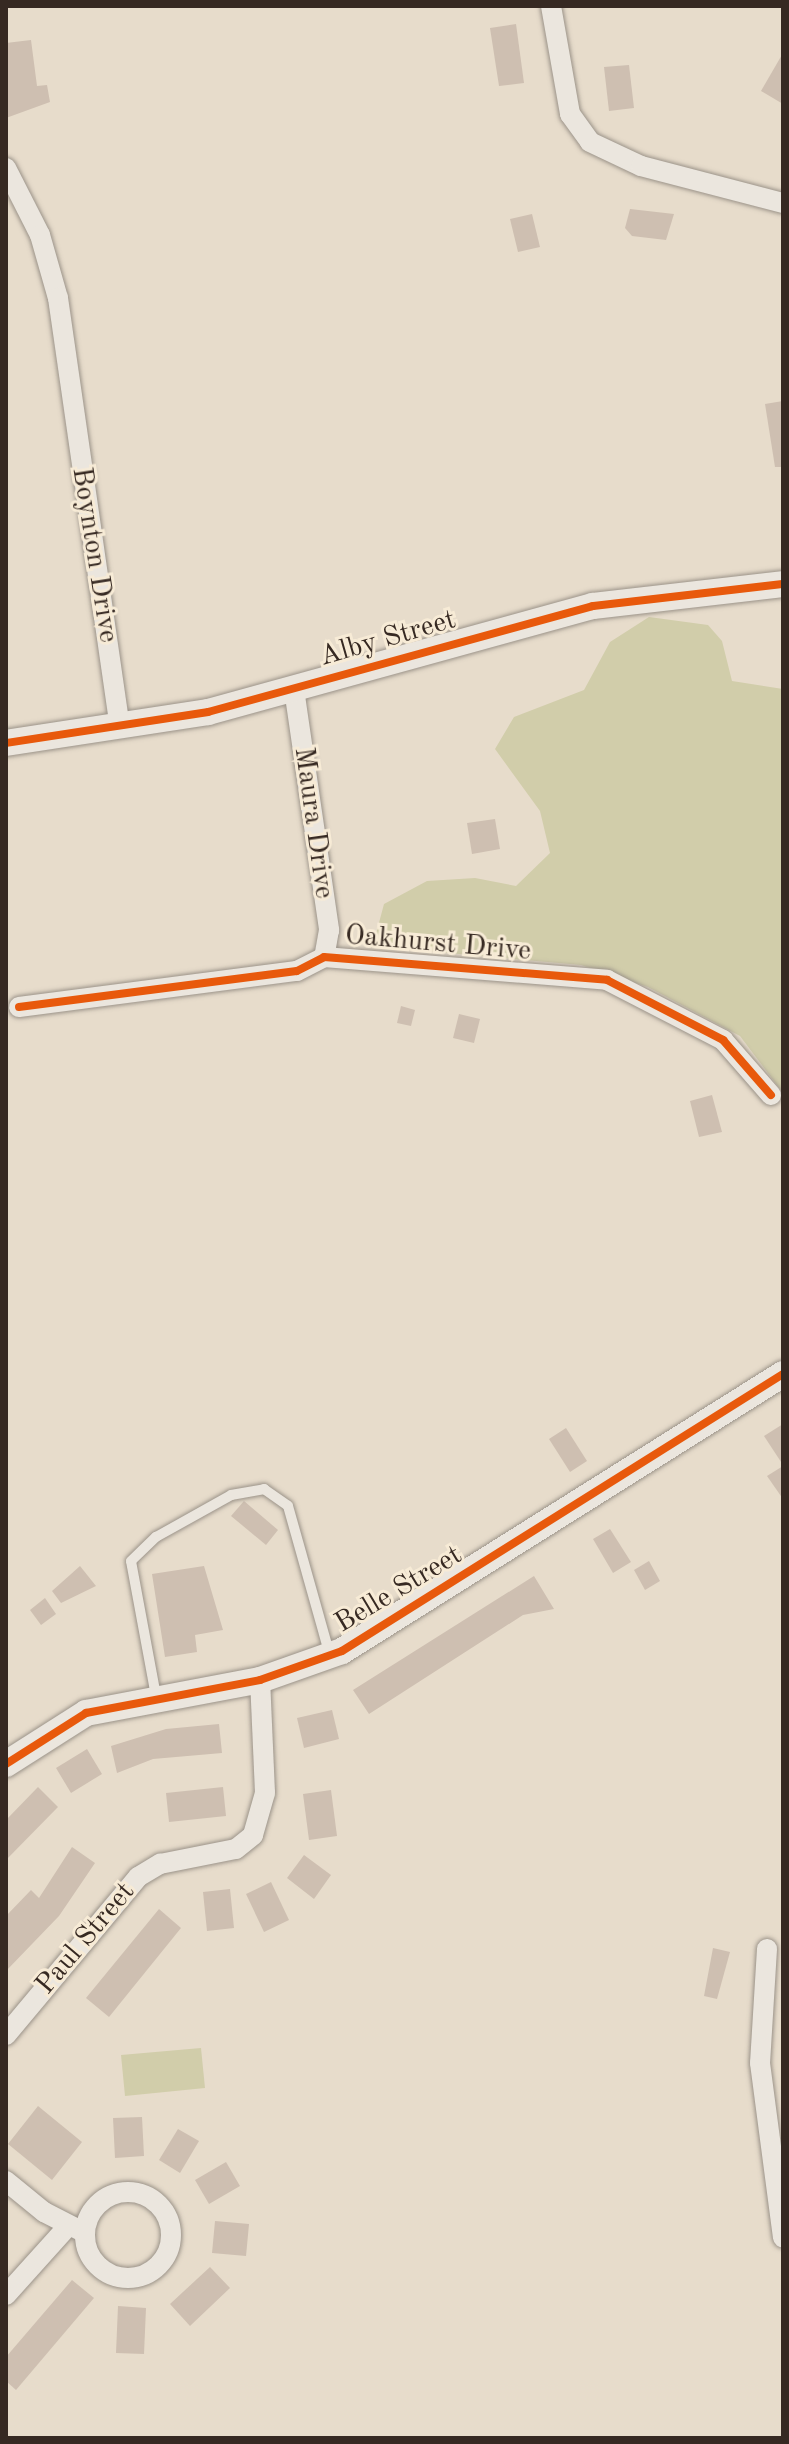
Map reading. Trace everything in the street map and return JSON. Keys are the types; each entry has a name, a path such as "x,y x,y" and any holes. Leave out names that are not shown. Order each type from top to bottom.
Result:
{"street":[{"path":"551,6 567,100 583,136 641,166 783,203"},
{"name":"Boynton Drive","path":"6,168 51,268 120,728"},
{"name":"Alby Street","path":"6,743 120,728 294,689 593,606 783,584"},
{"name":"Maura Drive","path":"294,689 329,930 324,957"},
{"name":"Oakhurst Drive","path":"19,1007 297,971 324,957 607,980 723,1040 771,1095"},
{"name":"Belle Street","path":"6,1764 62,1723 156,1696 260,1680 331,1657 783,1374"},
{"name":"Paul Street","path":"6,2035 138,1877 160,1864 236,1849 253,1835 265,1793 260,1680"},
{"path":"767,1949 760,2063 783,2237"},
{"path":"6,2181 77,2229 95,2264 120,2278 148,2274 171,2239 155,2200 128,2191 101,2200 77,2229 6,2295"}],"lane":[{"path":"156,1696 131,1561 156,1537 231,1495 264,1489 288,1506 306,1590 331,1657"}],"shaded area":[{"path":"649,617 708,625 722,641 732,681 783,689 783,1093 740,1036 648,987 581,965 403,949 376,934 384,904 427,881 475,878 516,886 550,853 540,811 495,749 514,717 584,690 610,642"},
{"path":"201,2048 205,2088 125,2096 121,2055"}],"building":[{"path":"516,24 524,83 499,86 490,28"},
{"path":"31,40 37,86 47,85 50,102 6,118 6,43"},
{"path":"783,53 783,104 761,91"},
{"path":"629,65 634,108 609,111 604,67"},
{"path":"630,209 674,214 666,240 632,236 625,228"},
{"path":"532,214 540,247 518,252 510,219"},
{"path":"783,401 783,467 775,467 765,404"},
{"path":"495,819 500,849 472,854 467,823"},
{"path":"401,1006 415,1010 411,1026 397,1023"},
{"path":"459,1014 480,1019 474,1043 453,1038"},
{"path":"712,1095 722,1132 699,1137 690,1101"},
{"path":"783,1424 783,1465 764,1436"},
{"path":"566,1428 587,1461 570,1472 549,1439"},
{"path":"783,1466 783,1499 767,1476"},
{"path":"244,1501 278,1530 266,1545 231,1516"},
{"path":"610,1529 631,1562 613,1573 593,1539"},
{"path":"649,1561 660,1581 645,1590 634,1570"},
{"path":"80,1566 96,1586 61,1603 52,1591"},
{"path":"204,1566 223,1630 195,1635 197,1652 165,1657 152,1574"},
{"path":"534,1576 554,1609 523,1615 369,1714 353,1690"},
{"path":"45,1598 56,1614 41,1625 30,1610"},
{"path":"332,1710 339,1739 304,1748 297,1718"},
{"path":"219,1724 222,1753 153,1759 117,1773 111,1746 166,1729"},
{"path":"87,1749 102,1774 71,1793 56,1768"},
{"path":"38,1787 58,1807 6,1860 6,1820"},
{"path":"223,1787 226,1816 169,1822 166,1793"},
{"path":"331,1790 337,1836 309,1840 303,1794"},
{"path":"72,1847 95,1863 59,1916 6,1971 6,1916 31,1890 39,1898"},
{"path":"304,1855 331,1875 314,1899 287,1878"},
{"path":"271,1882 289,1920 264,1932 246,1894"},
{"path":"230,1889 234,1928 207,1931 203,1892"},
{"path":"159,1909 181,1928 109,2017 86,1998"},
{"path":"713,1948 730,1952 717,1999 704,1996"},
{"path":"38,2106 82,2142 52,2180 8,2144"},
{"path":"142,2117 144,2156 115,2158 113,2118"},
{"path":"178,2129 199,2141 180,2173 159,2160"},
{"path":"226,2162 240,2186 209,2204 195,2180"},
{"path":"215,2221 249,2224 246,2256 212,2253"},
{"path":"210,2267 230,2288 190,2326 170,2304"},
{"path":"72,2280 94,2298 16,2390 6,2381 6,2357"},
{"path":"118,2306 146,2308 144,2354 116,2353"}],"cycle path":[{"path":"6,743 208,712 593,606 783,584"},
{"path":"19,1007 297,971 324,957 607,980 723,1040 771,1095"},
{"path":"6,1764 86,1713 260,1680 342,1651 783,1374"}]}
